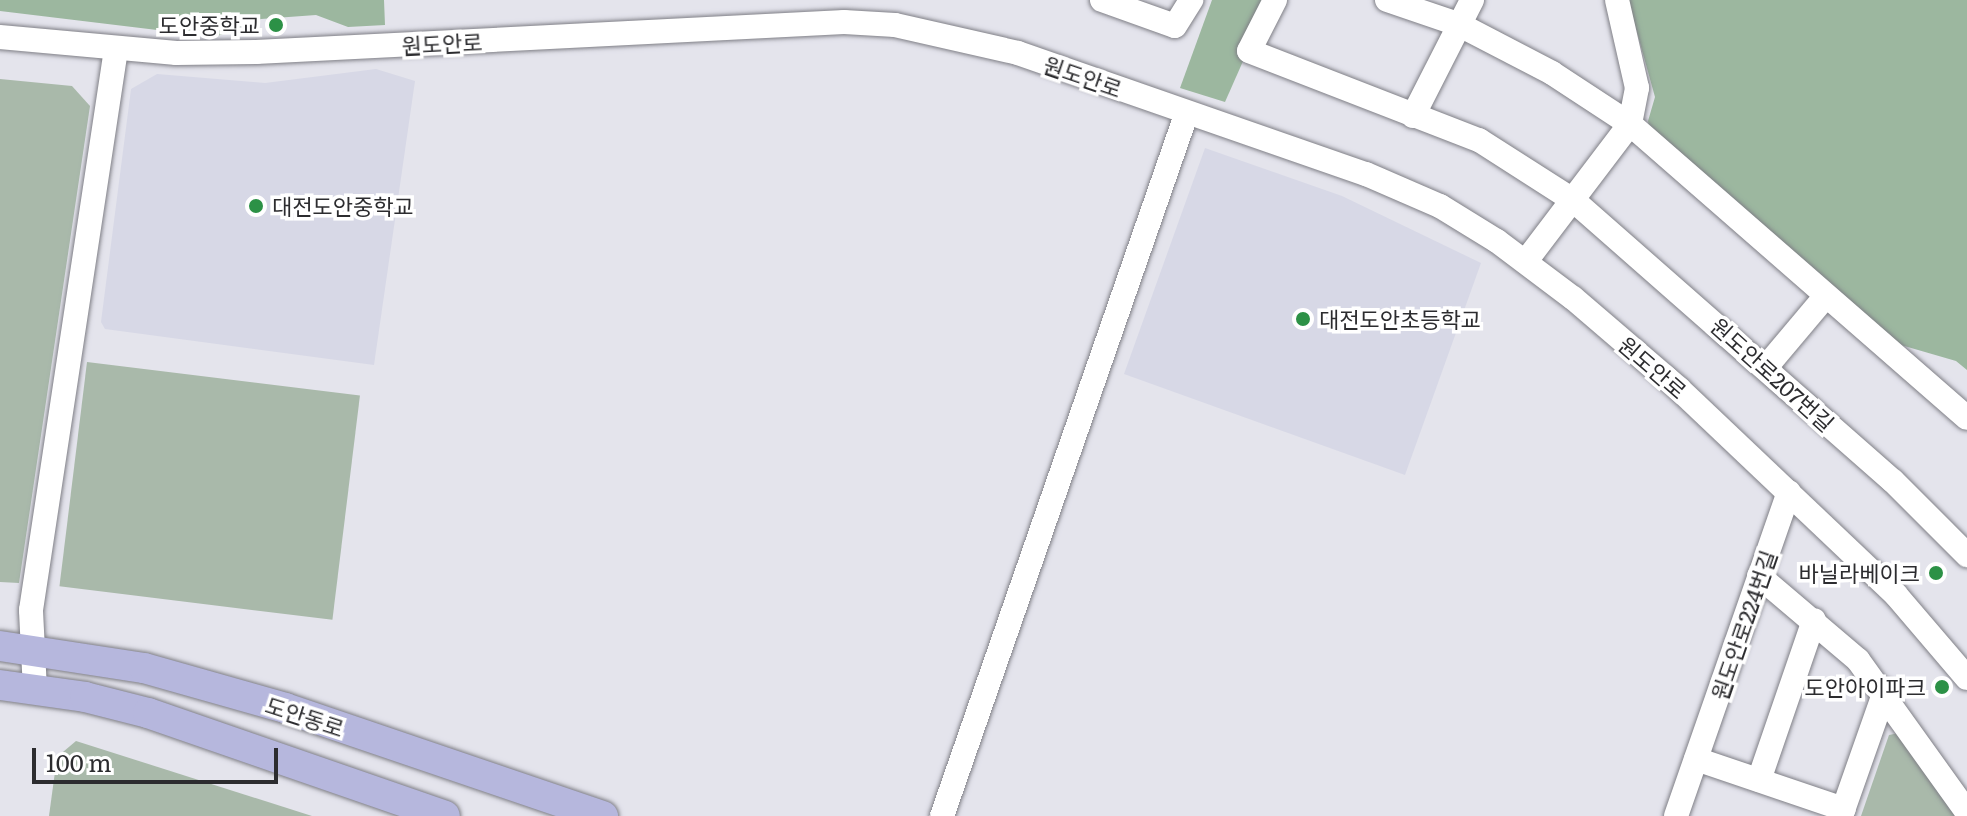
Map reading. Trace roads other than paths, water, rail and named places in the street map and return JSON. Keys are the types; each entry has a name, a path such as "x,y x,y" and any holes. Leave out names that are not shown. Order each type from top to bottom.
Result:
{"main road":[{"name":"도안동로","path":"0,646 144,668 285,708 603,816"},
{"path":"0,685 148,713 445,816"}],"street":[{"path":"1102,0 1175,26 1191,0"},
{"name":"원도안로207번길","path":"1275,0 1249,51 1479,140 1573,200 1766,367 1967,555"},
{"path":"1387,0 1458,24 1552,73 1630,124 1967,418"},
{"path":"1413,116 1472,0"},
{"path":"1526,261 1630,124 1637,88 1617,0"},
{"name":"원도안로","path":"0,37 116,49 256,52 845,11 989,45 1187,112 1428,201 1526,261 1679,389 1789,492 1896,595 1967,678"},
{"path":"35,690 31,649 34,595 116,49"},
{"path":"942,816 1187,112"},
{"path":"1766,367 1825,297"},
{"name":"원도안로224번길","path":"1676,816 1789,492"},
{"path":"1759,576 1814,620 1885,691 1967,812"},
{"path":"1759,780 1814,620"},
{"path":"1696,759 1842,812 1885,691"}],"place":[{"name":"도안중학교","path":"276,25"},
{"name":"대전도안중학교","path":"256,206"},
{"name":"대전도안초등학교","path":"1303,319"},
{"name":"바닐라베이크","path":"1936,573"},
{"name":"도안아이파크","path":"1942,687"}]}
